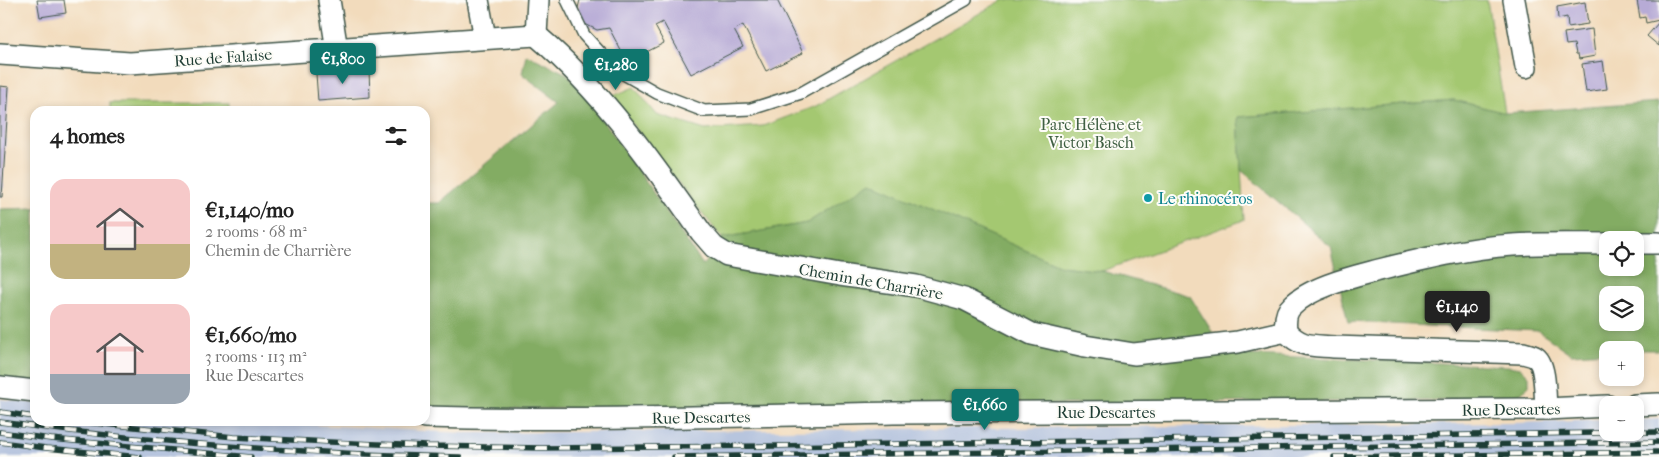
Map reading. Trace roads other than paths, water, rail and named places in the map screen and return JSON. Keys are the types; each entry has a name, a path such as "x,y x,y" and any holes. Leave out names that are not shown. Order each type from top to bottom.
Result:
{"street":[{"path":"329,0 337,50"},
{"path":"478,0 485,38"},
{"path":"536,35 538,0"},
{"path":"1514,0 1526,67"},
{"name":"Rue de Falaise","path":"0,54 130,63 536,35"},
{"name":"Chemin de Charrière","path":"536,35 555,51 624,127 701,232 714,247 726,255 916,286 964,299 1032,334 1085,346 1134,354 1238,342 1286,330"},
{"path":"1644,244 1659,243"},
{"path":"1546,409 1543,369 1540,361 1535,357 1523,353 1303,344 1294,340 1286,330 1286,316 1290,307 1300,299 1326,286 1436,255 1512,245 1599,244"},
{"path":"0,387 30,390"},
{"path":"1644,405 1659,404"},
{"name":"Rue Descartes","path":"430,417 502,419 904,413 1546,409 1599,406"}],"lane":[{"path":"567,0 584,36 615,69 657,92 704,111 751,109 801,94 966,0"}],"railway":[{"path":"0,412 30,416"},
{"path":"0,422 30,426"},
{"path":"33,426 172,442 287,450 460,457"},
{"path":"125,426 234,437 427,446 541,448 1659,432"},
{"path":"0,432 51,439 251,457"},
{"path":"0,442 140,457"},
{"path":"674,457 1659,442"},
{"path":"1334,457 1659,452"}],"place":[{"name":"Le rhinocéros","path":"1148,198"}],"park label":[{"name":"Parc Hélène et Victor Basch","path":"1091,133"}]}
